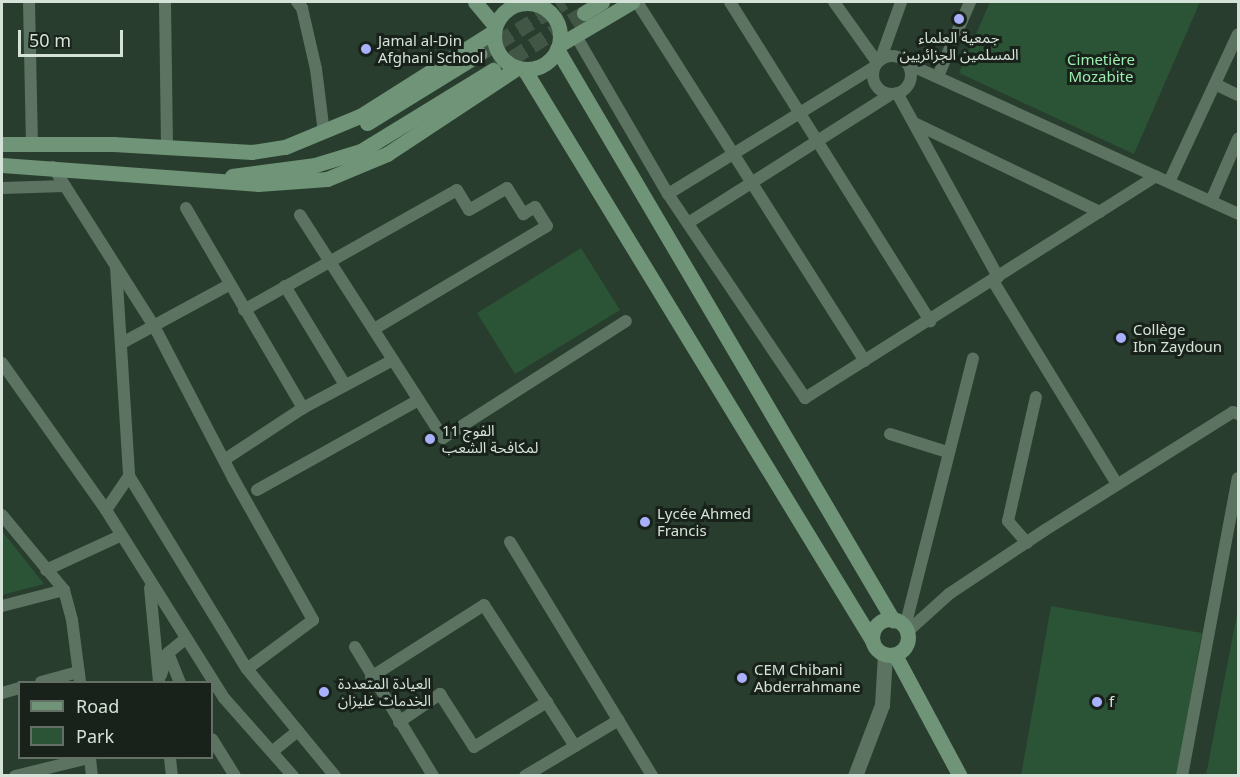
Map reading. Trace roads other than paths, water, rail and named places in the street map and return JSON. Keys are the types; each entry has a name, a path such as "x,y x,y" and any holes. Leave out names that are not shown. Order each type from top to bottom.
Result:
{"main road":[{"path":"475,2 494,29 501,58 520,68 872,640 890,655 960,776"},
{"path":"252,152 285,147 324,133 360,116 494,29 503,12 512,5 535,2 555,17 558,47 902,626 906,646 890,655"},
{"path":"584,13 602,2"},
{"path":"2,165 53,167 190,181 284,184 327,179 354,170 387,154 520,68 547,62 558,47 632,2"},
{"path":"2,144 293,152 341,136 479,54"},
{"path":"190,181 315,165 361,151 493,70"},
{"path":"872,640 877,625 902,626"}],"street":[{"path":"29,2 32,144"},
{"path":"165,2 167,147"},
{"path":"297,2 302,8 316,69 324,133"},
{"path":"637,2 731,154 865,361"},
{"path":"730,2 930,321"},
{"path":"834,2 877,63"},
{"path":"901,2 877,63 875,86 894,94 914,123 995,279 1117,484"},
{"path":"939,76 970,2"},
{"path":"576,36 668,194 805,398 1156,176"},
{"path":"1169,182 1238,37"},
{"path":"668,194 893,55 908,64 939,76 1239,214"},
{"path":"688,223 894,94 910,82 908,64"},
{"path":"1215,84 1239,95"},
{"path":"914,123 1100,212"},
{"path":"1211,201 1239,139"},
{"path":"53,167 154,326 224,460 313,620 247,669"},
{"path":"2,188 65,186"},
{"path":"244,310 457,190 469,210 507,188 523,214 535,207 547,226 374,329"},
{"path":"186,208 303,408"},
{"path":"300,215 443,438 626,321"},
{"path":"116,266 129,476 247,669 335,776"},
{"path":"122,343 229,285"},
{"path":"285,286 345,386"},
{"path":"902,626 973,358"},
{"path":"224,460 303,408 393,360"},
{"path":"2,363 106,510 184,640 212,681"},
{"path":"1027,543 1008,521 1036,398"},
{"path":"257,490 419,400"},
{"path":"902,626 1117,484 1233,412 1239,414"},
{"path":"890,434 947,452"},
{"path":"106,510 129,476"},
{"path":"1182,776 1239,477"},
{"path":"2,514 64,590 72,620 80,677 48,681"},
{"path":"46,570 120,536"},
{"path":"510,542 652,776"},
{"path":"150,584 159,681"},
{"path":"2,606 64,590"},
{"path":"371,677 484,605 575,746"},
{"path":"159,681 168,653 184,640"},
{"path":"355,647 371,677 433,776"},
{"path":"168,653 180,681"},
{"path":"855,776 882,705 890,655"},
{"path":"213,682 224,698 273,751 292,776"},
{"path":"2,693 18,689"},
{"path":"399,722 441,694 474,747 547,702"},
{"path":"525,776 619,720"},
{"path":"273,751 298,731"},
{"path":"213,741 235,776"},
{"path":"15,776 85,759"},
{"path":"89,759 92,776"},
{"path":"170,759 172,776"}],"tunnel":[{"path":"479,54 564,2"},
{"path":"493,70 584,13"}],"place":[{"name":"جمعية العلماء المسلمين الجزائريين","path":"959,19"},
{"name":"Jamal al-Din Afghani School","path":"366,49"},
{"name":"Collège Ibn Zaydoun","path":"1121,338"},
{"name":"الفوج 11 لمكافحة الشعب","path":"430,439"},
{"name":"Lycée Ahmed Francis","path":"645,522"},
{"name":"CEM Chibani Abderrahmane","path":"742,678"},
{"name":"العيادة المتعددة الخدمات غليزان","path":"324,692"},
{"name":"f","path":"1097,702"}],"park label":[{"name":"Cimetière Mozabite","path":"1101,68"}]}
